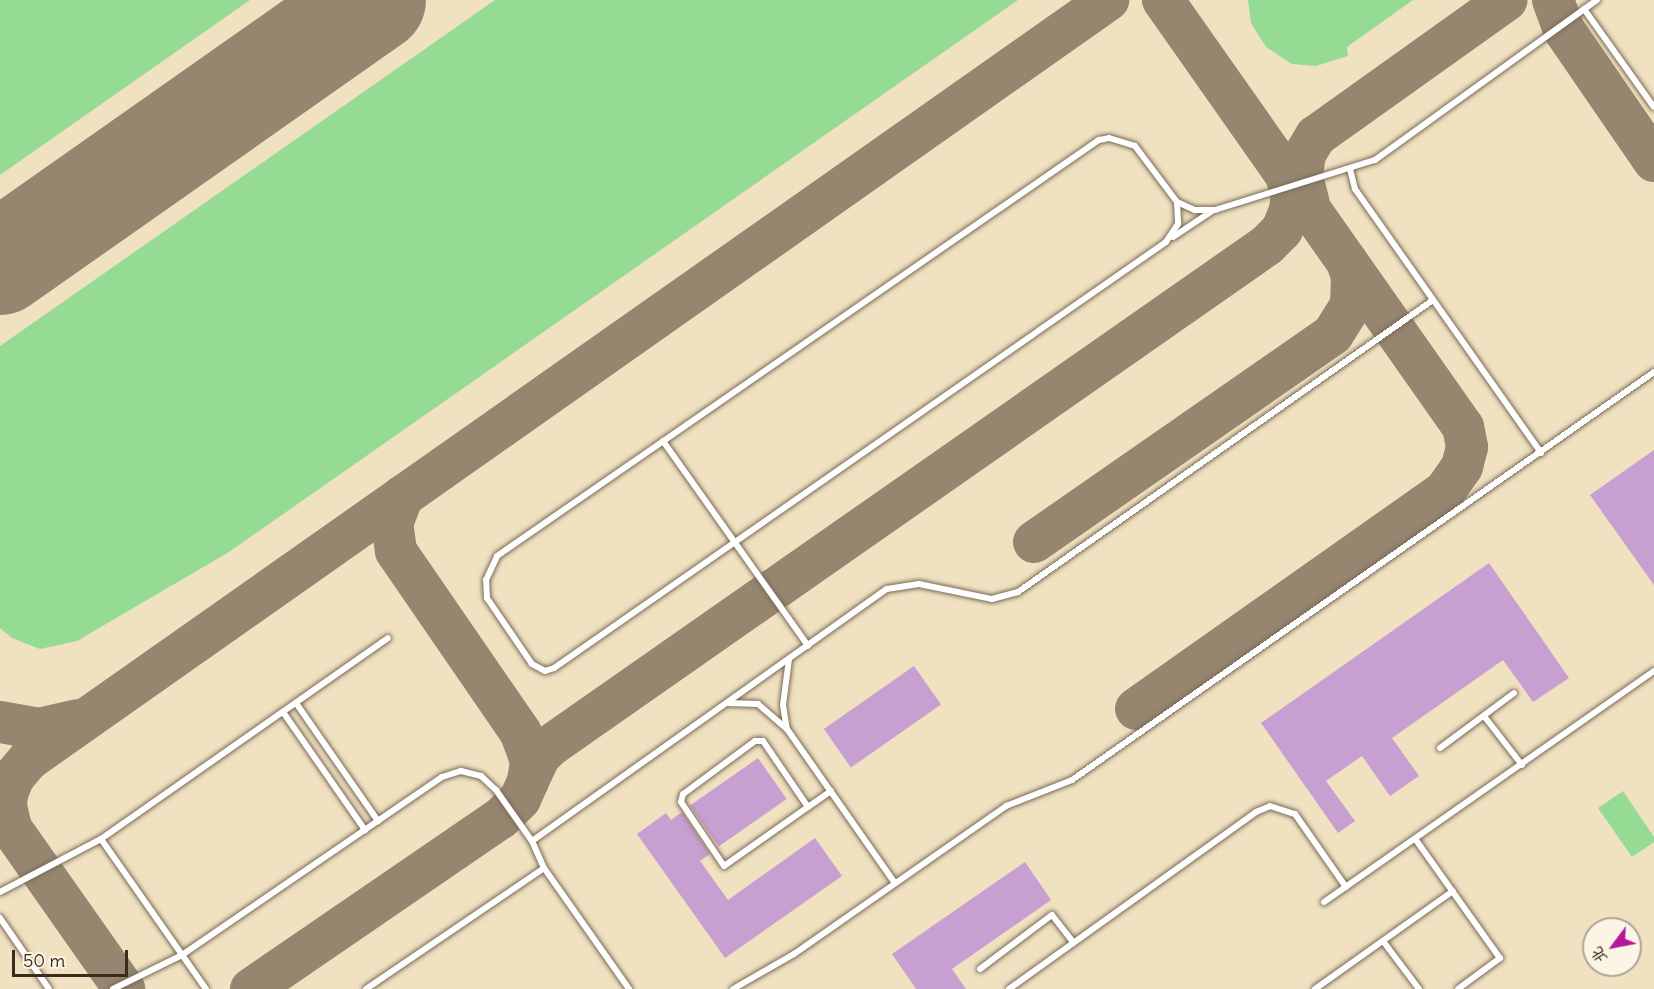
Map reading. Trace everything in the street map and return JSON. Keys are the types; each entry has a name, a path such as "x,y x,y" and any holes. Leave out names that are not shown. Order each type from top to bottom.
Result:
{"lane":[{"path":"1215,210 1195,210 1176,202 1135,146 1118,138 1099,140 492,562 486,580 487,598 532,664 545,671 554,668 1215,210 1350,169 1387,152 1597,0"},
{"path":"1584,9 1654,107"},
{"path":"1350,169 1354,189 1541,453"},
{"path":"1166,242 1178,224 1176,202"},
{"path":"532,841 887,589 901,585 933,585 992,599 1018,592 1433,300"},
{"path":"733,989 794,954 1006,806 1072,780 1654,372"},
{"path":"663,441 808,646"},
{"path":"0,892 101,839 387,638"},
{"path":"787,729 783,705 789,659"},
{"path":"1324,902 1654,672"},
{"path":"1440,748 1514,693"},
{"path":"296,703 378,821"},
{"path":"726,703 758,704 787,729 895,883"},
{"path":"283,712 365,830"},
{"path":"1484,716 1522,765"},
{"path":"808,807 763,741 755,741 683,794 681,802 724,866 831,791"},
{"path":"113,989 182,955 442,777 461,771 489,783 532,841 544,868 629,989"},
{"path":"1009,989 1256,812 1269,806 1295,814 1346,887"},
{"path":"101,839 206,989"},
{"path":"1416,840 1500,958 1458,989"},
{"path":"366,989 544,868"},
{"path":"1315,989 1452,891"},
{"path":"980,969 1052,915 1073,942"},
{"path":"0,918 49,989"},
{"path":"1383,941 1419,989"}],"green space":[{"path":"0,0 250,0 0,175"},
{"path":"495,0 1018,0 229,552 77,641 40,649 12,638 0,628 0,346"},
{"path":"1248,0 1413,0 1347,47 1348,56 1316,66 1292,64 1266,47 1251,23"},
{"path":"1623,791 1654,837 1654,842 1632,857 1598,808"}],"building":[{"path":"1654,450 1654,585 1590,495"},
{"path":"1489,563 1569,678 1533,702 1503,660 1392,738 1419,776 1390,796 1362,756 1326,781 1355,821 1338,833 1261,723"},
{"path":"914,666 941,705 851,768 824,729"},
{"path":"758,758 787,799 719,847 690,806"},
{"path":"682,812 710,854 700,861 728,900 815,838 842,876 725,958 637,834 666,813 671,820"},
{"path":"1025,862 1051,900 952,969 966,989 916,989 892,954"}],"taxiway":[{"path":"0,811 13,778 28,760 1108,0"},
{"path":"1136,709 1445,491 1462,467 1467,447 1463,427 1163,0"},
{"path":"1310,208 1302,175 1305,154 1316,136 1507,0"},
{"path":"1553,0 1564,30 1654,161"},
{"path":"528,781 539,757 550,746 1267,245 1282,230 1290,210 1292,194 1286,176"},
{"path":"1034,542 1333,334 1351,305 1352,277 1347,262"},
{"path":"251,989 501,818 520,799 528,781 531,761 521,733 396,551 392,524 403,496"},
{"path":"0,722 39,729 77,720"},
{"path":"9,780 6,806 11,828 124,989"}],"runway":[{"path":"0,263 374,0"}]}
